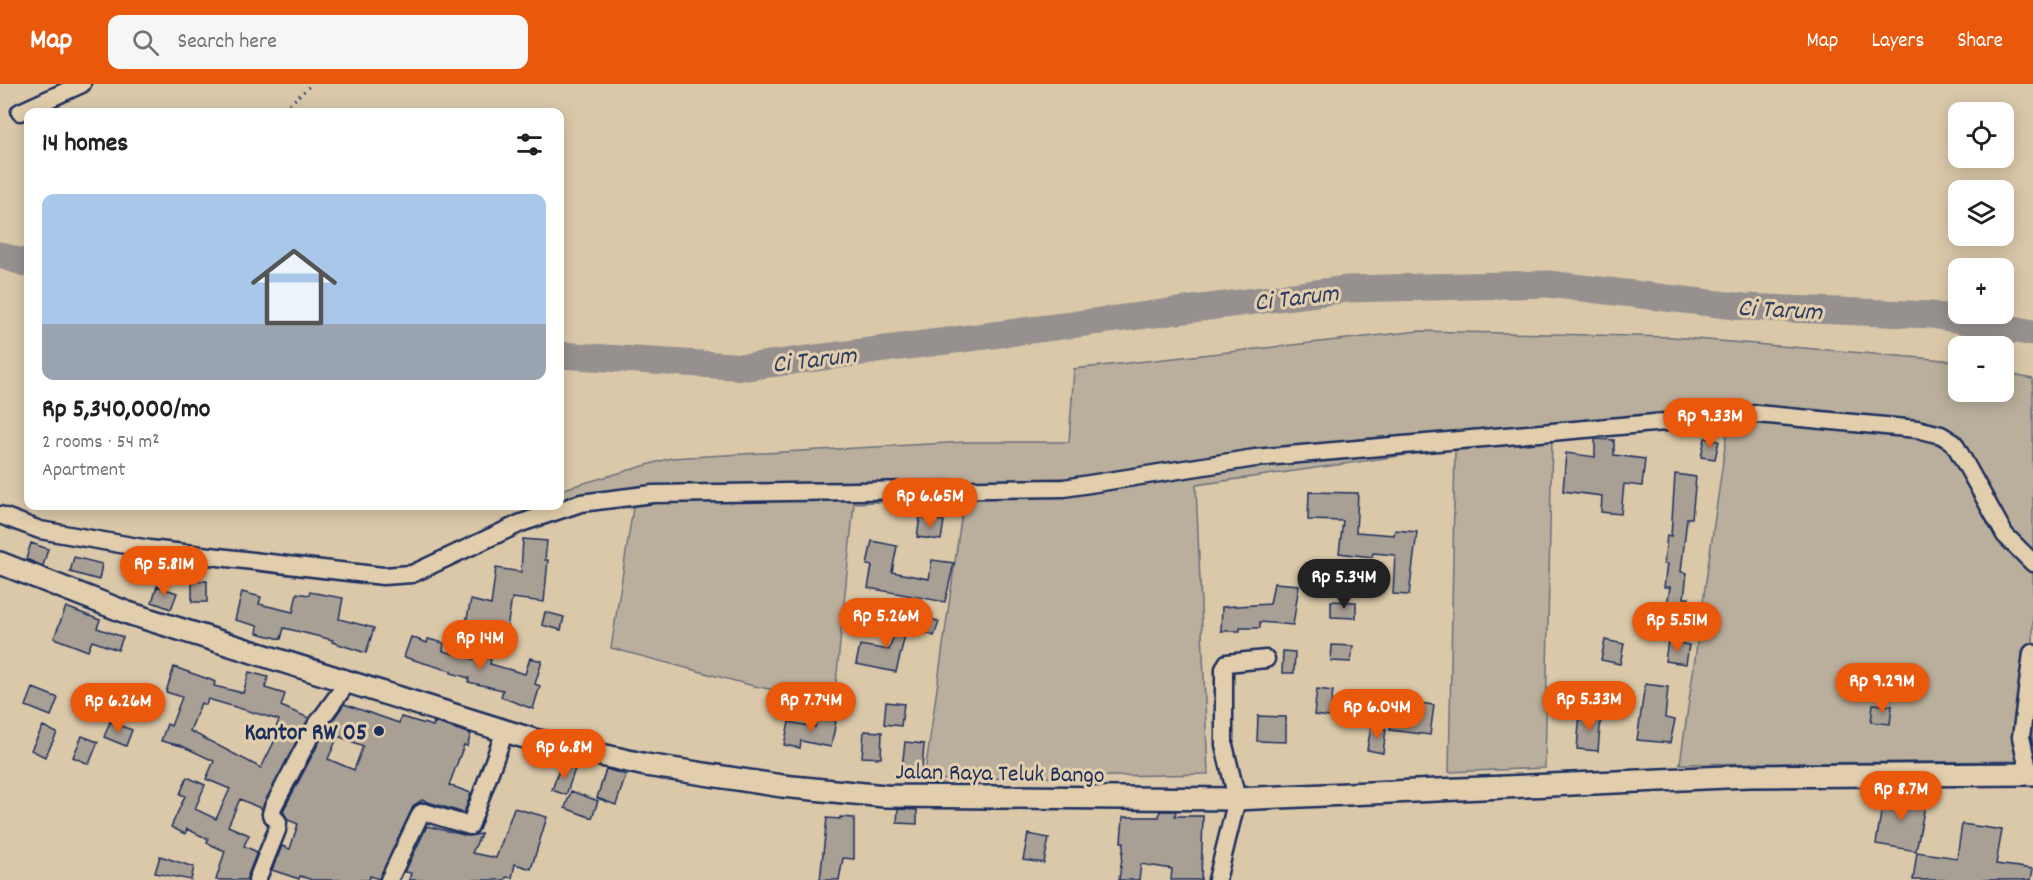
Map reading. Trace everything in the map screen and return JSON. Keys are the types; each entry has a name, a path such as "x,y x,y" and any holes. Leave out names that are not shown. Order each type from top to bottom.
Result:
{"main road":[{"name":"Jalan Raya Teluk Bango","path":"0,563 128,613 505,731 646,765 782,786 885,796 1237,799 1748,776 2031,773"}],"street":[{"path":"29,108 82,84"},
{"path":"20,112 24,110"},
{"path":"564,508 581,503 643,495 1064,488 1255,458 1757,414 1917,429 1948,438 1954,443 2005,535 2033,563"},
{"path":"0,515 39,530 149,549 383,576 412,574 521,523 559,510"},
{"path":"2031,773 2021,737 2032,653"},
{"path":"1217,880 1237,799 1224,745 1224,669 1227,663 1237,660 1266,659"},
{"path":"257,880 277,830 278,822 271,814 273,807 315,727 347,683"},
{"path":"390,880 421,813 470,826 505,731"}],"path":[{"path":"285,108 312,84"}],"shaded area":[{"path":"1419,331 1672,337 1945,360 1948,361 1948,402 2014,402 2014,375 2033,379 2033,761 1680,764 1728,426 1552,435 1545,768 1449,772 1455,448 1196,485 1208,774 924,780 964,498 854,503 834,703 750,685 611,648 633,508 564,502 564,489 671,458 966,442 1069,442 1074,369"}],"building":[{"path":"1705,438 1719,441 1715,459 1701,457"},
{"path":"1595,439 1614,440 1614,455 1645,459 1642,486 1624,484 1621,514 1601,512 1602,496 1563,491 1566,453 1595,457"},
{"path":"1675,474 1696,477 1692,518 1687,518 1681,572 1687,573 1684,598 1689,598 1685,621 1665,617 1670,587 1664,587 1667,564 1664,564 1667,535 1671,536"},
{"path":"1309,492 1358,493 1356,532 1394,535 1395,530 1417,532 1409,595 1393,594 1395,555 1373,553 1372,557 1339,553 1343,521 1308,520"},
{"path":"920,517 944,521 941,540 917,537"},
{"path":"523,539 547,541 545,560 548,560 544,602 512,598 507,628 466,622 471,600 491,605 496,568 521,572"},
{"path":"872,541 897,546 892,572 929,579 932,560 954,563 945,602 868,588 872,566 867,565"},
{"path":"31,543 48,549 43,566 26,559"},
{"path":"74,557 102,564 99,580 70,572"},
{"path":"192,581 207,581 207,602 192,602"},
{"path":"1274,583 1299,585 1293,625 1260,622 1260,628 1221,631 1222,607 1270,604"},
{"path":"157,586 177,593 171,609 152,602"},
{"path":"242,592 261,597 259,604 293,612 297,593 309,595 310,592 343,598 339,619 374,628 366,653 332,642 333,640 284,628 281,639 257,633 258,626 235,620"},
{"path":"1331,601 1356,602 1356,618 1331,617"},
{"path":"66,607 100,620 97,628 123,637 118,650 92,641 88,651 54,638"},
{"path":"902,609 911,611 896,672 856,664 860,645 889,650"},
{"path":"545,612 564,617 561,630 542,625"},
{"path":"919,614 939,622 934,636 914,628"},
{"path":"411,637 427,643 428,639 444,643 443,651 474,659 475,655 491,659 490,664 525,674 530,658 542,661 535,684 540,686 533,709 501,697 503,690 468,682 469,678 404,657"},
{"path":"1605,640 1624,644 1620,664 1601,660"},
{"path":"1668,641 1689,645 1686,664 1665,661"},
{"path":"1332,645 1353,646 1351,662 1331,661"},
{"path":"1283,651 1295,652 1294,673 1282,673"},
{"path":"174,667 211,680 215,682 214,686 243,693 249,672 268,677 265,688 285,694 281,706 309,718 262,809 240,799 228,826 249,835 244,846 257,852 246,880 216,880 225,851 207,843 208,839 187,829 185,834 171,827 185,796 180,794 187,777 205,785 195,809 216,819 230,789 206,779 214,761 182,746 161,741 167,724 171,726 182,697 166,692","holes":["208,699 279,720 275,730 279,732 261,768 190,731 201,703 206,705"]},
{"path":"1645,684 1668,687 1665,718 1675,720 1670,743 1637,740"},
{"path":"33,688 58,698 51,716 26,706"},
{"path":"1317,689 1333,691 1329,717 1314,715"},
{"path":"1394,700 1434,705 1430,735 1390,730"},
{"path":"886,702 904,704 901,726 884,724"},
{"path":"344,704 399,723 401,717 433,726 434,722 471,734 467,746 464,745 449,785 471,793 464,813 422,800 414,805 379,879 370,876 369,880 312,880 300,876 299,879 272,870 282,846 290,849 298,824 288,820 283,811 324,733","holes":["338,736 363,746 354,770 328,759"]},
{"path":"1873,704 1892,706 1890,724 1871,722"},
{"path":"1580,713 1601,715 1598,751 1577,749"},
{"path":"1258,716 1286,717 1286,742 1257,741"},
{"path":"817,717 836,721 831,747 801,741 800,748 784,745 789,722 815,727"},
{"path":"110,722 132,730 126,746 104,737"},
{"path":"43,726 57,733 45,757 31,750"},
{"path":"1371,727 1386,729 1383,753 1367,750"},
{"path":"864,731 882,732 881,758 862,757"},
{"path":"82,736 98,742 89,764 73,757"},
{"path":"905,742 924,744 922,770 902,768"},
{"path":"561,764 575,769 566,795 552,790"},
{"path":"606,769 626,775 616,805 597,798"},
{"path":"571,791 598,801 592,818 565,808"},
{"path":"1884,794 1926,801 1916,851 1876,844"},
{"path":"514,808 547,817 531,869 515,864 512,878 506,877 505,880 409,880 411,873 405,872 427,826 468,836 481,834 472,853 496,858"},
{"path":"898,809 917,810 917,824 897,823"},
{"path":"1160,811 1176,811 1175,816 1203,816 1201,880 1171,880 1172,869 1141,864 1139,880 1119,880 1124,842 1121,842 1123,817 1159,817"},
{"path":"840,817 854,818 854,859 843,858 839,880 820,880 827,818 840,819"},
{"path":"1962,824 2002,830 1996,864 2033,869 2031,880 1913,880 1917,852 1957,858"},
{"path":"1028,834 1049,838 1044,863 1023,860"},
{"path":"160,856 194,867 191,880 155,873"}],"waterway":[{"name":"Ci Tarum","path":"0,255 24,263"},
{"name":"Ci Tarum","path":"564,355 746,367 1347,289 1548,284 1744,307 1932,315 2033,333"}],"place":[{"name":"Kantor RW 05","path":"379,731"}]}
